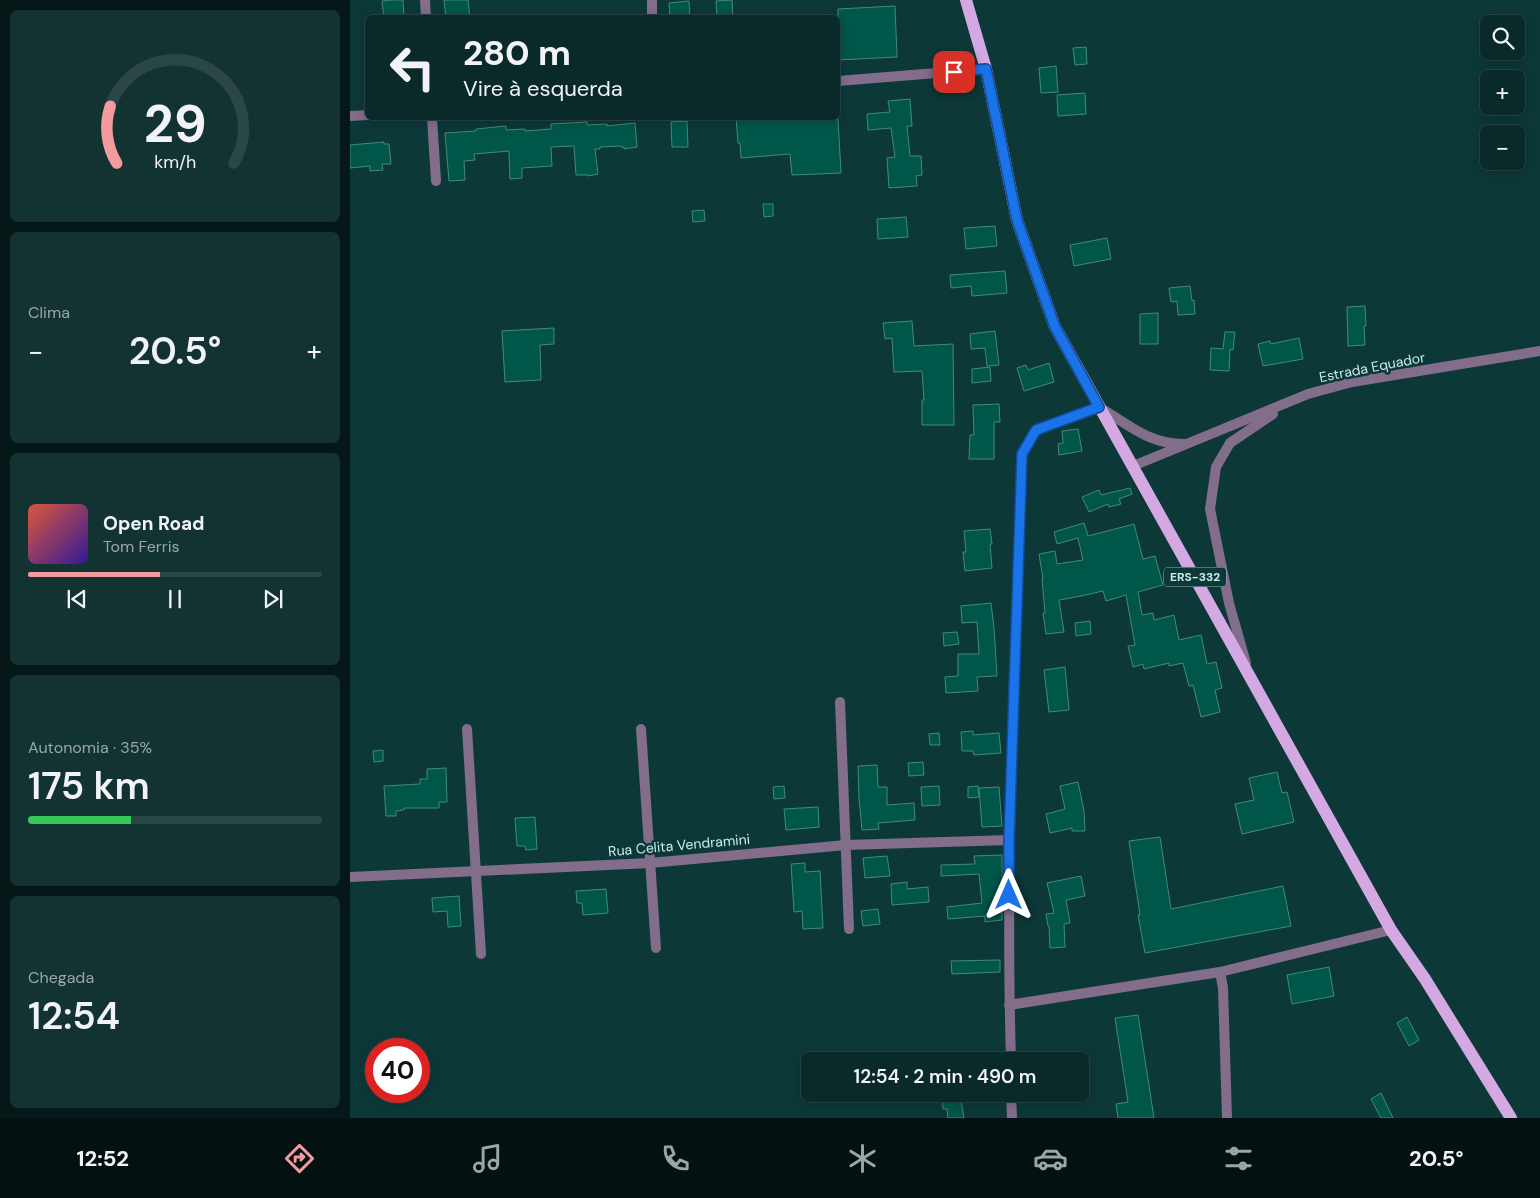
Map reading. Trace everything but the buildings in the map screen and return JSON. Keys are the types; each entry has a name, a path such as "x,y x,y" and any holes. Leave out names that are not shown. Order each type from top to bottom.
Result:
{"main road":[{"name":"ERS-332","path":"966,0 986,69 1017,220 1055,327 1391,930 1425,978 1511,1118"}],"street":[{"path":"425,0 426,15"},
{"path":"652,0 652,15"},
{"path":"840,81 986,69"},
{"path":"350,116 365,115"},
{"path":"432,120 436,181"},
{"name":"Estrada Equador","path":"1133,466 1308,394 1352,382 1540,351"},
{"path":"1250,676 1229,603 1210,509 1216,467 1230,443 1264,419 1308,394"},
{"path":"1010,1052 1009,840 1022,454 1036,430 1099,407 1142,435 1160,442 1184,444"},
{"path":"840,702 849,929"},
{"path":"467,729 481,954"},
{"path":"641,729 656,948"},
{"name":"Rua Celita Vendramini","path":"350,877 650,863 846,845 1009,840"},
{"path":"1009,1004 1220,972 1391,930"},
{"path":"1220,972 1223,988 1227,1118"},
{"path":"1011,1102 1012,1118"}],"route":[{"path":"954,72 986,69 1017,220 1055,327 1099,407 1036,430 1022,454 1009,840 1009,895"}]}
